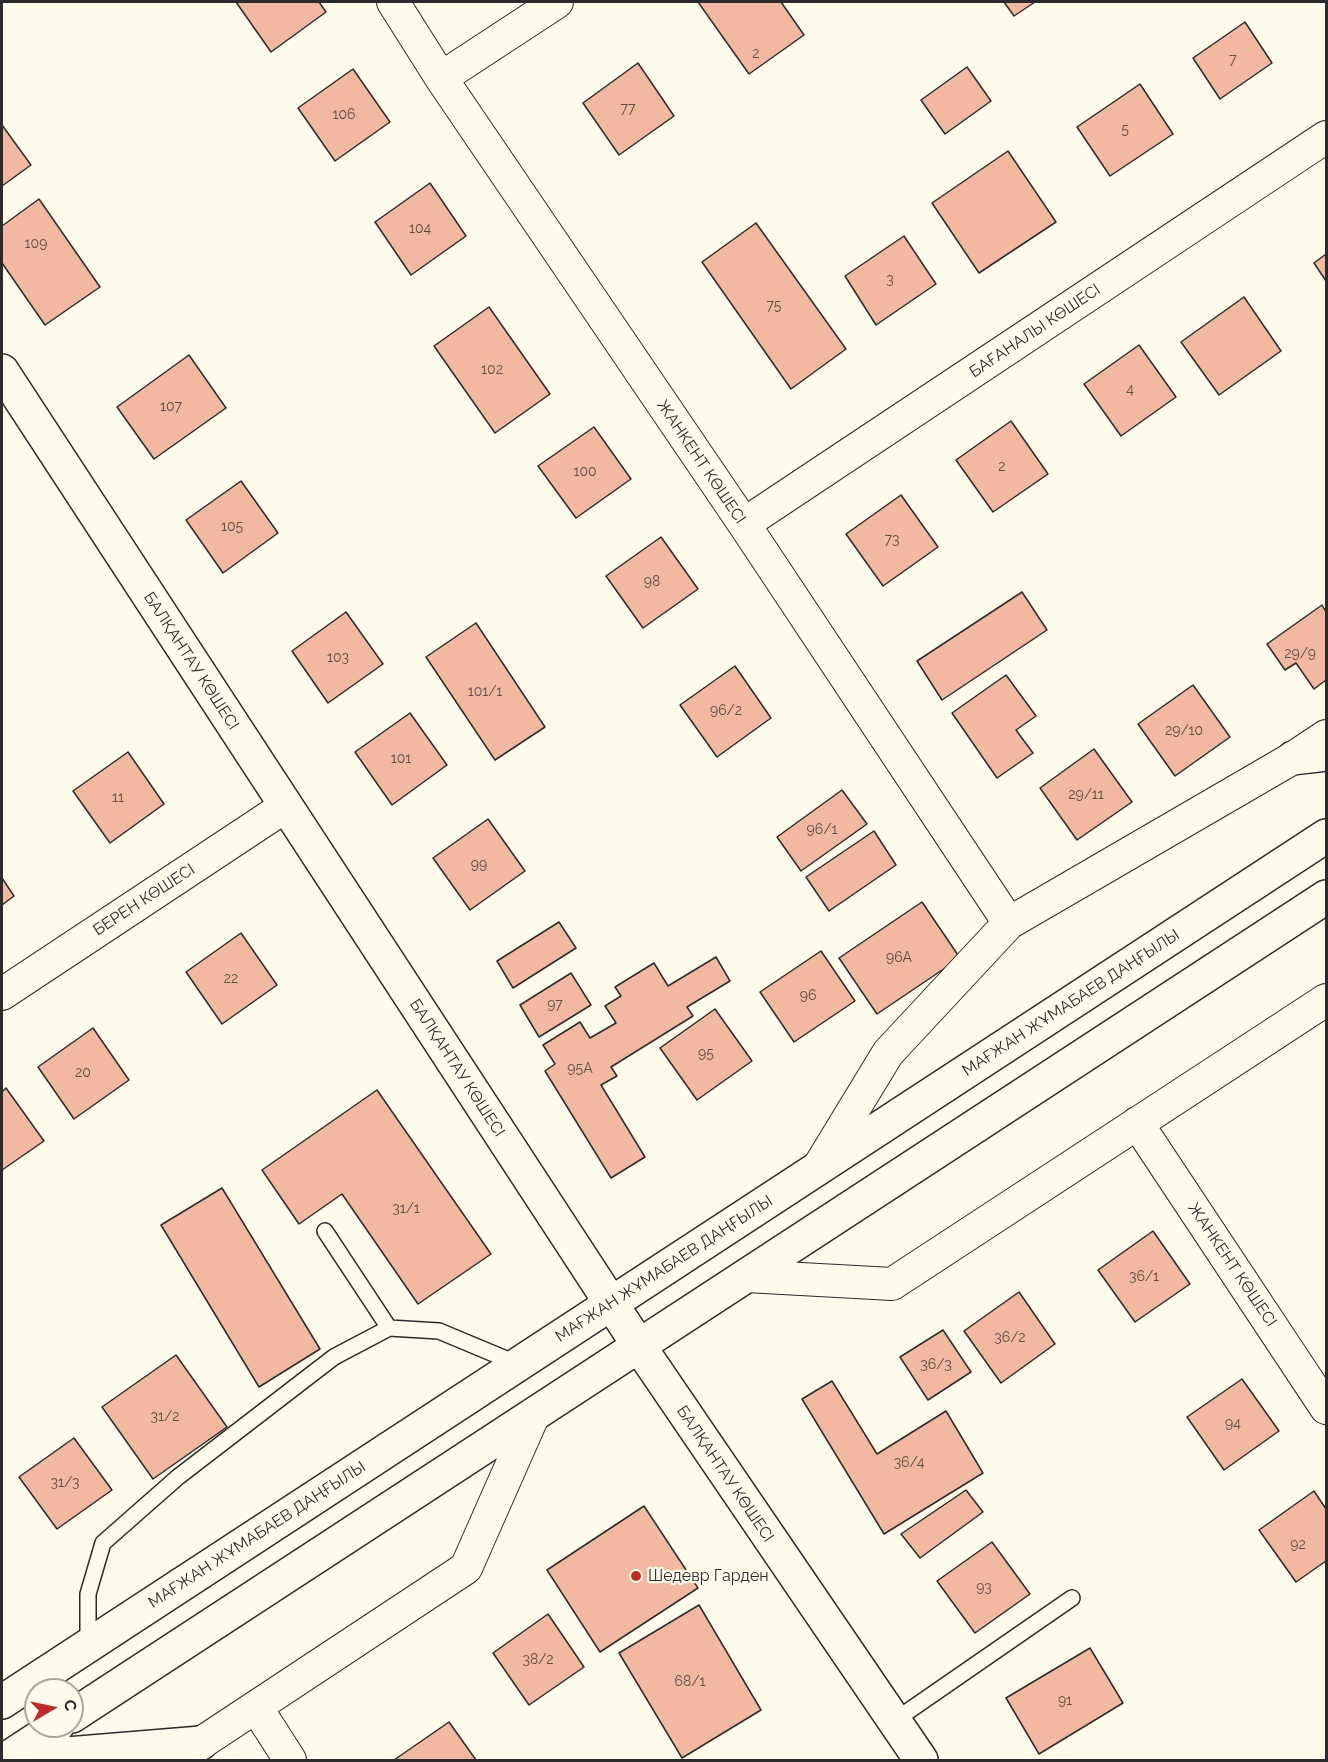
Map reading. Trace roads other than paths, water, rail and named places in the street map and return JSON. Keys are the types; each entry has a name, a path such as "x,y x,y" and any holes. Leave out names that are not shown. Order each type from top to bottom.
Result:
{"main road":[{"name":"БАЛҚАНТАУ КӨШЕСІ","path":"6,385 286,806 639,1346 921,1761"},
{"path":"1293,758 1326,754"},
{"name":"МАҒЖАН ЖҰМАБАЕВ ДАҢҒЫЛЫ","path":"2,1702 1326,836"},
{"path":"84,1708 1326,897"},
{"path":"5,1760 39,1738"},
{"path":"5,1760 201,1743"}],"street":[{"name":"ЖАНКЕНТ КӨШЕСІ","path":"393,2 441,78 744,524 1009,923"},
{"path":"441,78 557,2"},
{"name":"БАҒАНАЛЫ КӨШЕСІ","path":"744,524 1326,137"},
{"path":"818,1168 888,1053 1009,923 1293,758 1326,736"},
{"name":"БЕРЕН КӨШЕСІ","path":"2,994 286,806"},
{"path":"746,1276 892,1284 1326,1000"},
{"name":"ЖАНКЕНТ КӨШЕСІ","path":"1137,1123 1326,1408"},
{"path":"175,1761 466,1568 534,1414"},
{"path":"256,1707 290,1761"}],"lane":[{"path":"325,1231 389,1328"},
{"path":"88,1645 88,1594 103,1543 178,1477 334,1357 389,1328 439,1331 518,1364"},
{"path":"894,1721 1072,1598"}],"place":[{"name":"Шедевр Гарден","path":"636,1576"}]}
